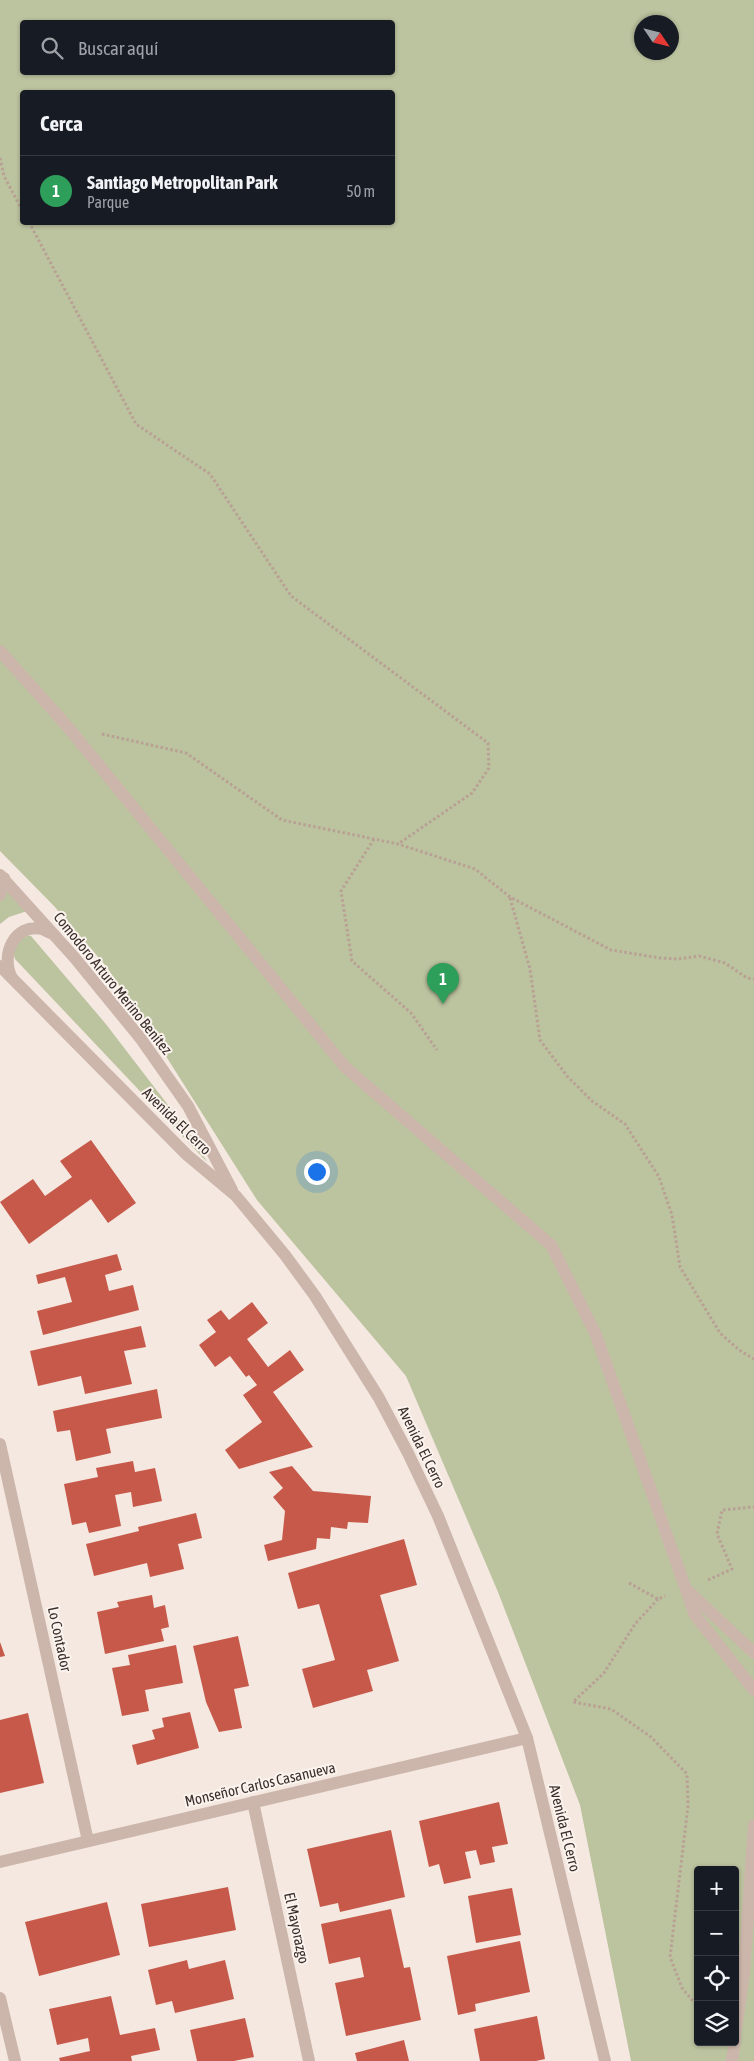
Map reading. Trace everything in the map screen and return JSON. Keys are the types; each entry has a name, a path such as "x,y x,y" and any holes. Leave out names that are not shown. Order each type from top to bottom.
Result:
{"street":[{"path":"0,651 67,726 345,1067 551,1245 596,1335 695,1615 754,1690"},
{"path":"0,895 2,877"},
{"name":"Comodoro Arturo Merino Benítez","path":"2,877 103,991 156,1062 188,1106 236,1196"},
{"path":"14,981 6,958 9,946 17,936 28,929 42,929 55,935"},
{"name":"Avenida El Cerro","path":"0,966 187,1155 236,1196 285,1255 315,1296 383,1406 438,1516 527,1738 605,2061"},
{"name":"Lo Contador","path":"0,1444 88,1841"},
{"path":"685,1588 754,1653"},
{"name":"Monseñor Carlos Casanueva","path":"0,1862 527,1738"},
{"name":"El Mayorazgo","path":"253,1802 309,2061"},
{"path":"739,2009 744,1972 754,1825"},
{"path":"0,1998 14,2061"},
{"path":"732,2061 734,2046"}],"path":[{"path":"0,158 4,176 20,206"},
{"path":"31,225 136,424 210,474 291,596 488,743 490,768 472,793 398,844"},
{"path":"67,726 186,752 282,820 398,844 475,869 510,897 611,950 660,958 678,959 699,956 725,962 747,978 754,979"},
{"path":"374,839 341,891 352,961 411,1013 437,1050"},
{"path":"510,897 530,969 540,1040 567,1076 592,1101 625,1124 659,1177 672,1214 680,1267 720,1333 739,1350 754,1359"},
{"path":"694,2002 682,1988 670,1957 688,1806 686,1774 650,1737 612,1709 573,1702 604,1673 635,1624 658,1599 732,1569 717,1534 722,1510 754,1507"},
{"path":"629,1583 658,1599"}],"green space":[{"path":"0,0 754,0 754,2061 631,2061 580,1805 498,1592 406,1376 257,1200 157,1042 106,966 54,906 0,851"},
{"path":"4,887 27,911 9,917 0,924 0,899"},
{"path":"15,933 31,936 105,1023 191,1135 207,1162 15,959 11,944"}],"building":[{"path":"91,1140 136,1203 108,1223 91,1199 29,1244 0,1202 33,1179 45,1196 72,1177 60,1161"},
{"path":"117,1254 122,1270 105,1275 109,1291 133,1285 139,1310 43,1335 37,1311 72,1302 65,1277 38,1284 36,1275"},
{"path":"252,1302 268,1323 247,1339 268,1367 290,1350 304,1370 273,1392 313,1447 239,1469 225,1450 262,1422 243,1395 257,1385 249,1375 246,1377 230,1356 215,1367 199,1345 216,1332 207,1320 221,1310 229,1320"},
{"path":"141,1326 146,1347 124,1351 132,1384 85,1394 81,1376 38,1386 30,1351"},
{"path":"157,1389 162,1418 106,1429 111,1453 76,1461 70,1430 57,1432 53,1411"},
{"path":"133,1461 135,1472 155,1468 162,1501 133,1507 131,1492 115,1495 121,1526 89,1533 86,1522 72,1525 64,1484 98,1477 96,1468"},
{"path":"292,1466 313,1491 371,1496 368,1523 348,1522 347,1529 331,1527 330,1539 317,1538 316,1549 268,1561 264,1545 282,1540 285,1511 273,1497 283,1488 269,1472"},
{"path":"196,1513 202,1538 178,1544 184,1569 150,1577 147,1563 94,1576 86,1544 139,1531 138,1527"},
{"path":"404,1539 417,1585 380,1595 399,1661 367,1670 373,1691 313,1708 302,1669 335,1660 319,1604 298,1609 288,1573"},
{"path":"152,1595 154,1608 165,1605 169,1627 161,1629 164,1641 105,1654 97,1612 119,1607 117,1602"},
{"path":"238,1636 249,1686 234,1689 242,1728 219,1732 206,1702 193,1646"},
{"path":"0,1642 5,1656 0,1657"},
{"path":"176,1645 183,1683 145,1690 149,1711 122,1716 112,1668 130,1665 128,1655"},
{"path":"190,1712 199,1748 137,1765 132,1745 155,1739 152,1730 164,1727 162,1718"},
{"path":"28,1713 44,1783 0,1793 0,1720"},
{"path":"499,1802 508,1844 492,1847 495,1862 480,1865 476,1850 465,1852 471,1878 444,1884 439,1864 429,1867 419,1821"},
{"path":"391,1830 405,1897 340,1912 338,1903 320,1907 307,1849"},
{"path":"228,1887 236,1930 149,1947 141,1904"},
{"path":"512,1888 521,1935 476,1943 468,1896"},
{"path":"107,1902 120,1955 39,1976 25,1922"},
{"path":"391,1909 404,1968 410,1967 421,2020 346,2036 335,1983 364,1977 360,1957 329,1964 321,1924"},
{"path":"520,1941 530,1992 475,2004 476,2011 458,2015 447,1956"},
{"path":"187,1960 189,1969 225,1960 234,1999 175,2013 172,2001 156,2005 148,1970"},
{"path":"111,1996 120,2035 155,2028 160,2050 131,2056 132,2061 60,2061 59,2058 90,2051 88,2038 57,2045 49,2009"},
{"path":"537,2016 545,2059 536,2061 480,2061 474,2029"},
{"path":"245,2018 254,2057 234,2061 197,2061 190,2030"},
{"path":"404,2040 409,2061 357,2061 355,2053"}],"place":[{"name":"Santiago Metropolitan Park","path":"443,1004"}]}
